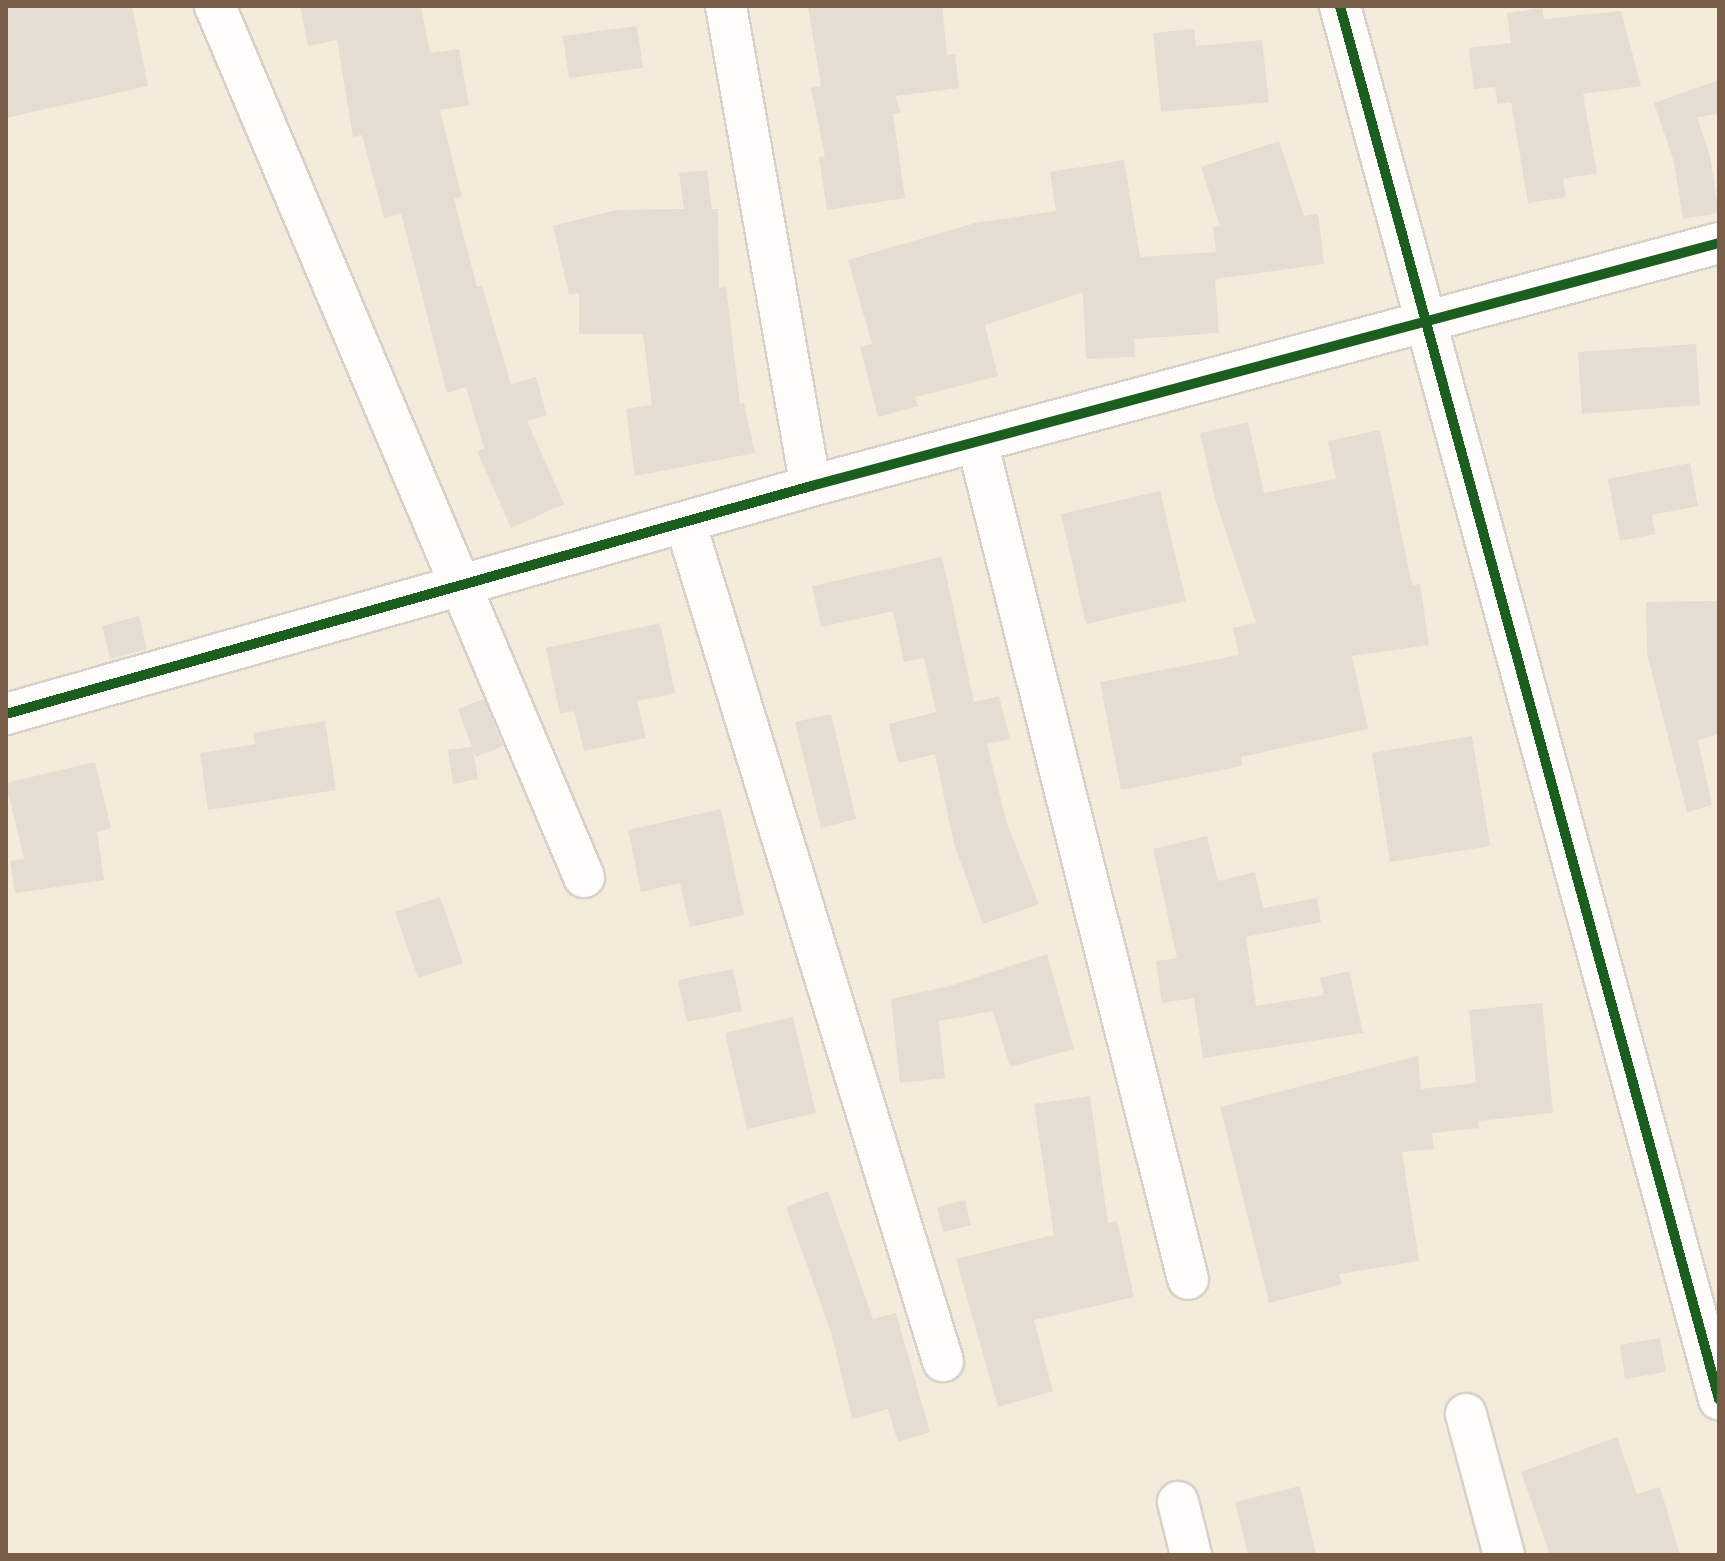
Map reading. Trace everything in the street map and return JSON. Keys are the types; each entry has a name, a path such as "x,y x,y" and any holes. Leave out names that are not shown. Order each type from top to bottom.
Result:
{"street":[{"path":"215,6 584,877"},
{"path":"726,6 811,486"},
{"path":"1340,6 1719,1399"},
{"path":"6,714 811,486 1719,243"},
{"path":"977,442 1188,1279"},
{"path":"685,522 943,1361"},
{"path":"1466,1414 1504,1555"},
{"path":"1178,1502 1191,1555"}],"shaded area":[{"path":"6,6 1719,6 1719,1555 6,1555"}],"building":[{"path":"6,6 132,6 148,86 6,118"},
{"path":"300,6 421,6 430,53 459,49 469,105 440,110 462,197 454,199 477,287 482,286 511,384 536,377 547,415 527,421 564,504 511,528 477,451 484,448 466,387 447,393 401,213 384,218 362,135 353,137 337,40 308,46"},
{"path":"808,6 942,6 947,55 955,54 959,88 896,96 900,112 893,114 905,198 827,210 819,157 825,156 811,88 821,86"},
{"path":"1542,8 1544,19 1621,11 1641,86 1583,94 1597,173 1563,179 1566,197 1528,203 1511,102 1498,104 1495,87 1474,89 1469,48 1511,43 1507,13"},
{"path":"637,26 643,68 569,78 563,36"},
{"path":"1194,29 1196,46 1262,40 1269,102 1161,112 1153,33"},
{"path":"1719,80 1719,114 1697,117 1710,156 1719,213 1683,219 1674,162 1654,103"},
{"path":"1279,141 1304,216 1318,214 1324,264 1215,279 1219,333 1134,339 1135,357 1086,359 1083,292 985,325 998,376 915,397 918,406 878,417 860,347 872,344 848,260 975,223 1056,211 1050,172 1124,160 1140,257 1216,252 1213,227 1220,226 1201,167"},
{"path":"707,170 712,209 718,209 719,288 726,287 740,404 744,403 755,453 635,476 626,409 652,405 643,334 579,334 579,293 569,294 553,226 617,210 684,209 679,173"},
{"path":"1696,344 1700,405 1582,414 1578,352"},
{"path":"1248,422 1264,493 1336,479 1328,441 1380,430 1412,585 1420,584 1429,645 1352,656 1368,729 1241,757 1242,766 1121,790 1100,682 1239,655 1233,628 1256,623 1215,499 1200,433"},
{"path":"1690,463 1698,506 1652,515 1655,534 1620,541 1608,479"},
{"path":"1160,491 1186,601 1086,624 1061,514"},
{"path":"942,557 974,702 999,696 1010,739 987,744 1007,824 1039,904 983,924 954,844 935,754 898,763 889,724 936,712 924,658 904,662 893,611 821,627 812,586"},
{"path":"1719,601 1719,734 1698,740 1712,805 1687,812 1647,653 1646,602"},
{"path":"139,616 147,649 110,659 102,626"},
{"path":"660,623 675,693 637,701 646,738 584,751 574,711 560,714 546,648"},
{"path":"484,699 503,746 476,757 473,750 478,779 453,784 448,750 472,747 458,709"},
{"path":"831,714 856,819 821,828 795,722"},
{"path":"325,721 336,790 208,810 200,753 255,744 253,733"},
{"path":"1472,736 1490,846 1390,862 1372,753"},
{"path":"95,762 111,828 97,832 104,880 15,893 10,861 24,859 6,783"},
{"path":"721,809 744,915 690,927 680,883 641,892 628,830"},
{"path":"1207,836 1218,881 1255,872 1263,908 1317,898 1321,922 1246,937 1256,1006 1324,995 1320,978 1349,971 1363,1033 1203,1058 1194,998 1162,1003 1156,961 1177,958 1153,849"},
{"path":"440,897 463,963 418,978 395,912"},
{"path":"1047,954 1074,1049 1010,1067 993,1011 939,1021 945,1078 900,1083 891,999 950,986"},
{"path":"733,969 742,1011 687,1022 678,980"},
{"path":"1542,1003 1553,1113 1478,1121 1479,1128 1432,1133 1434,1149 1402,1152 1419,1261 1339,1274 1342,1284 1269,1303 1220,1107 1418,1056 1421,1089 1476,1083 1469,1010"},
{"path":"793,1017 816,1113 747,1129 725,1033"},
{"path":"1090,1096 1108,1223 1117,1221 1134,1297 1034,1320 1053,1391 998,1407 956,1259 1054,1235 1034,1104"},
{"path":"828,1191 873,1319 896,1313 930,1432 898,1442 888,1409 852,1419 831,1332 786,1207"},
{"path":"965,1200 971,1225 943,1232 937,1207"},
{"path":"1660,1338 1666,1372 1625,1379 1620,1345"},
{"path":"1617,1437 1637,1494 1660,1487 1680,1555 1550,1555 1521,1472"},
{"path":"1300,1486 1316,1555 1248,1555 1235,1502"}],"cycle path":[{"path":"1340,6 1719,1399"},
{"path":"6,714 811,486 1719,243"}]}
